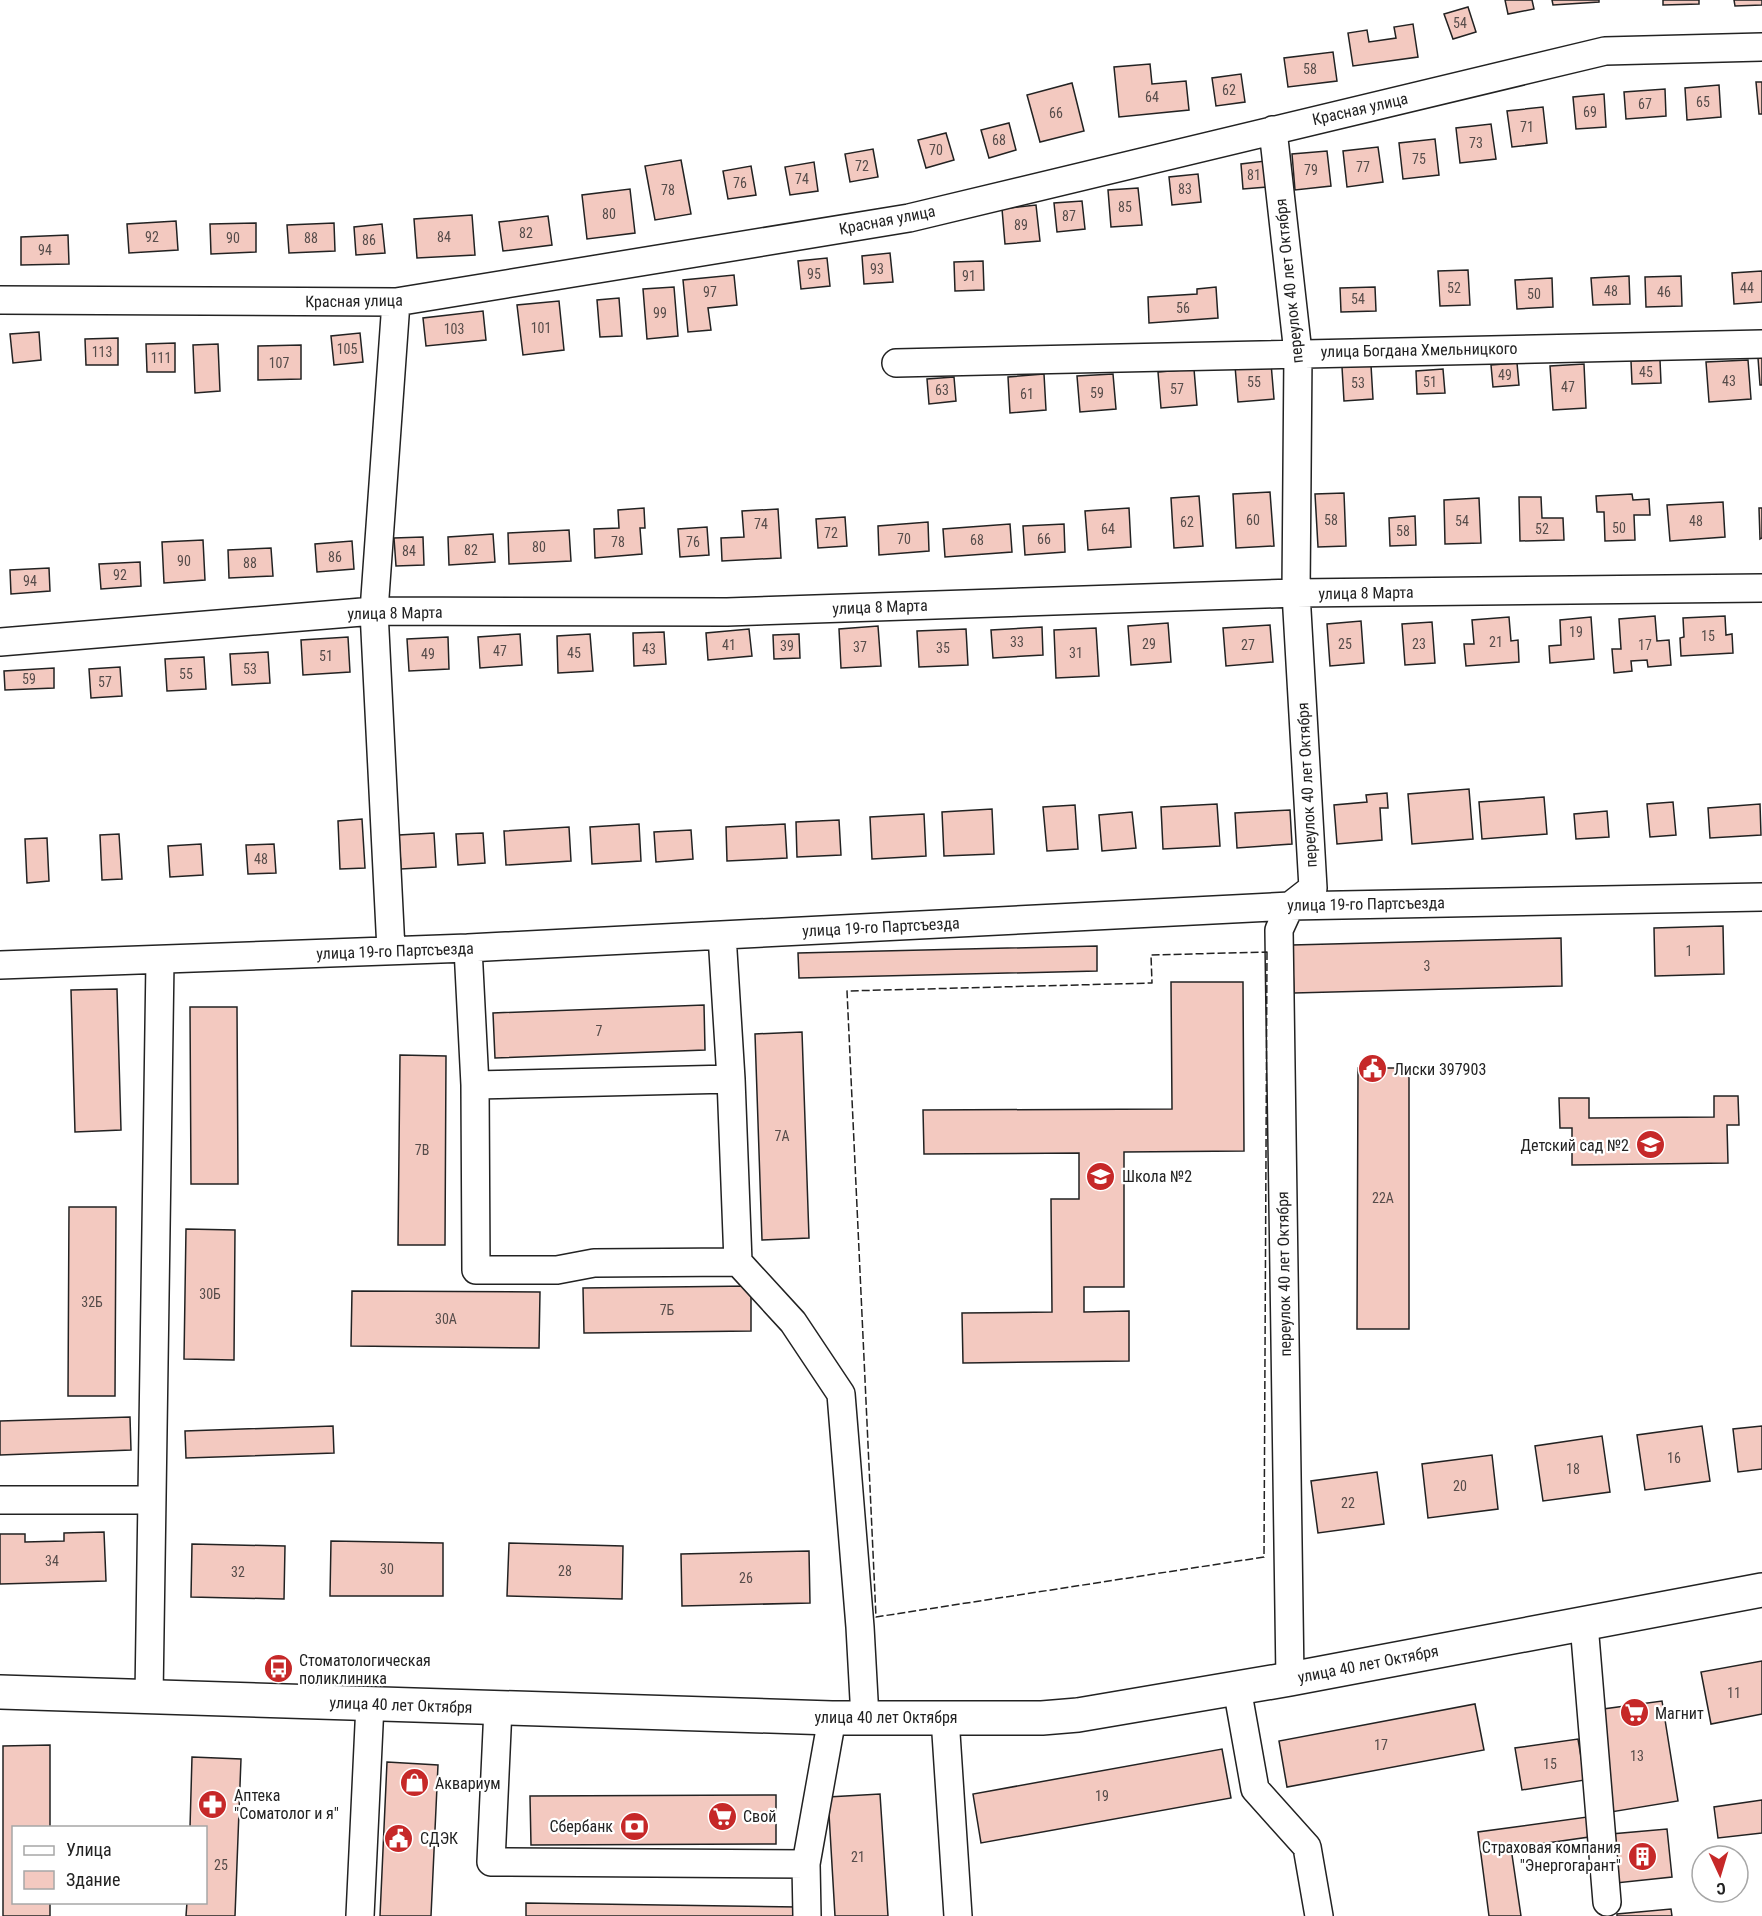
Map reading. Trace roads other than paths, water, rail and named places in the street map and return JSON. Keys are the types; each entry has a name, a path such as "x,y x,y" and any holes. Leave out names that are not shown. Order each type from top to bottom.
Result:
{"main road":[{"name":"улица 40 лет Октября","path":"0,1692 832,1718 1042,1718 1078,1715 1290,1679 1762,1590"}],"street":[{"name":"Красная улица","path":"0,300 396,302 909,218 1605,51 1762,47"},
{"name":"переулок 40 лет Октября","path":"1273,130 1298,353 1296,593 1313,888 1290,906 1279,930 1290,1679"},
{"path":"391,951 374,612 396,302"},
{"name":"улица Богдана Хмельницкого","path":"896,363 1762,344"},
{"name":"улица 8 Марта","path":"0,642 374,612 728,612 1296,593 1762,588"},
{"name":"улица 19-го Партсъезда","path":"0,965 160,961 468,948 1290,906 1762,897"},
{"path":"722,935 731,1079 738,1262 793,1322 841,1394 865,1718"},
{"path":"468,948 475,1085 476,1270 557,1270 594,1263 738,1262"},
{"path":"149,1697 160,961"},
{"path":"475,1085 731,1079"},
{"path":"0,1500 152,1500"},
{"path":"1584,1624 1607,1902"},
{"path":"1237,1688 1256,1789 1307,1847 1319,1916"},
{"path":"360,1916 369,1704"},
{"path":"498,1708 491,1862 806,1864"},
{"path":"807,1916 806,1864 832,1718"},
{"path":"945,1718 958,1916"}],"place":[{"name":"Лиски 397903","path":"1373,1069"},
{"name":"Детский сад №2","path":"1650,1145"},
{"name":"Школа №2","path":"1101,1176"},
{"name":"Стоматологическая поликлиника","path":"278,1669"},
{"name":"Магнит","path":"1634,1713"},
{"name":"Аквариум","path":"414,1783"},
{"name":"Аптека \"Соматолог и я\"","path":"213,1804"},
{"name":"Свой","path":"722,1816"},
{"name":"Сбербанк","path":"634,1826"},
{"name":"СДЭК","path":"399,1838"},
{"name":"Страховая компания \"Энергогарант\"","path":"1642,1856"}]}
